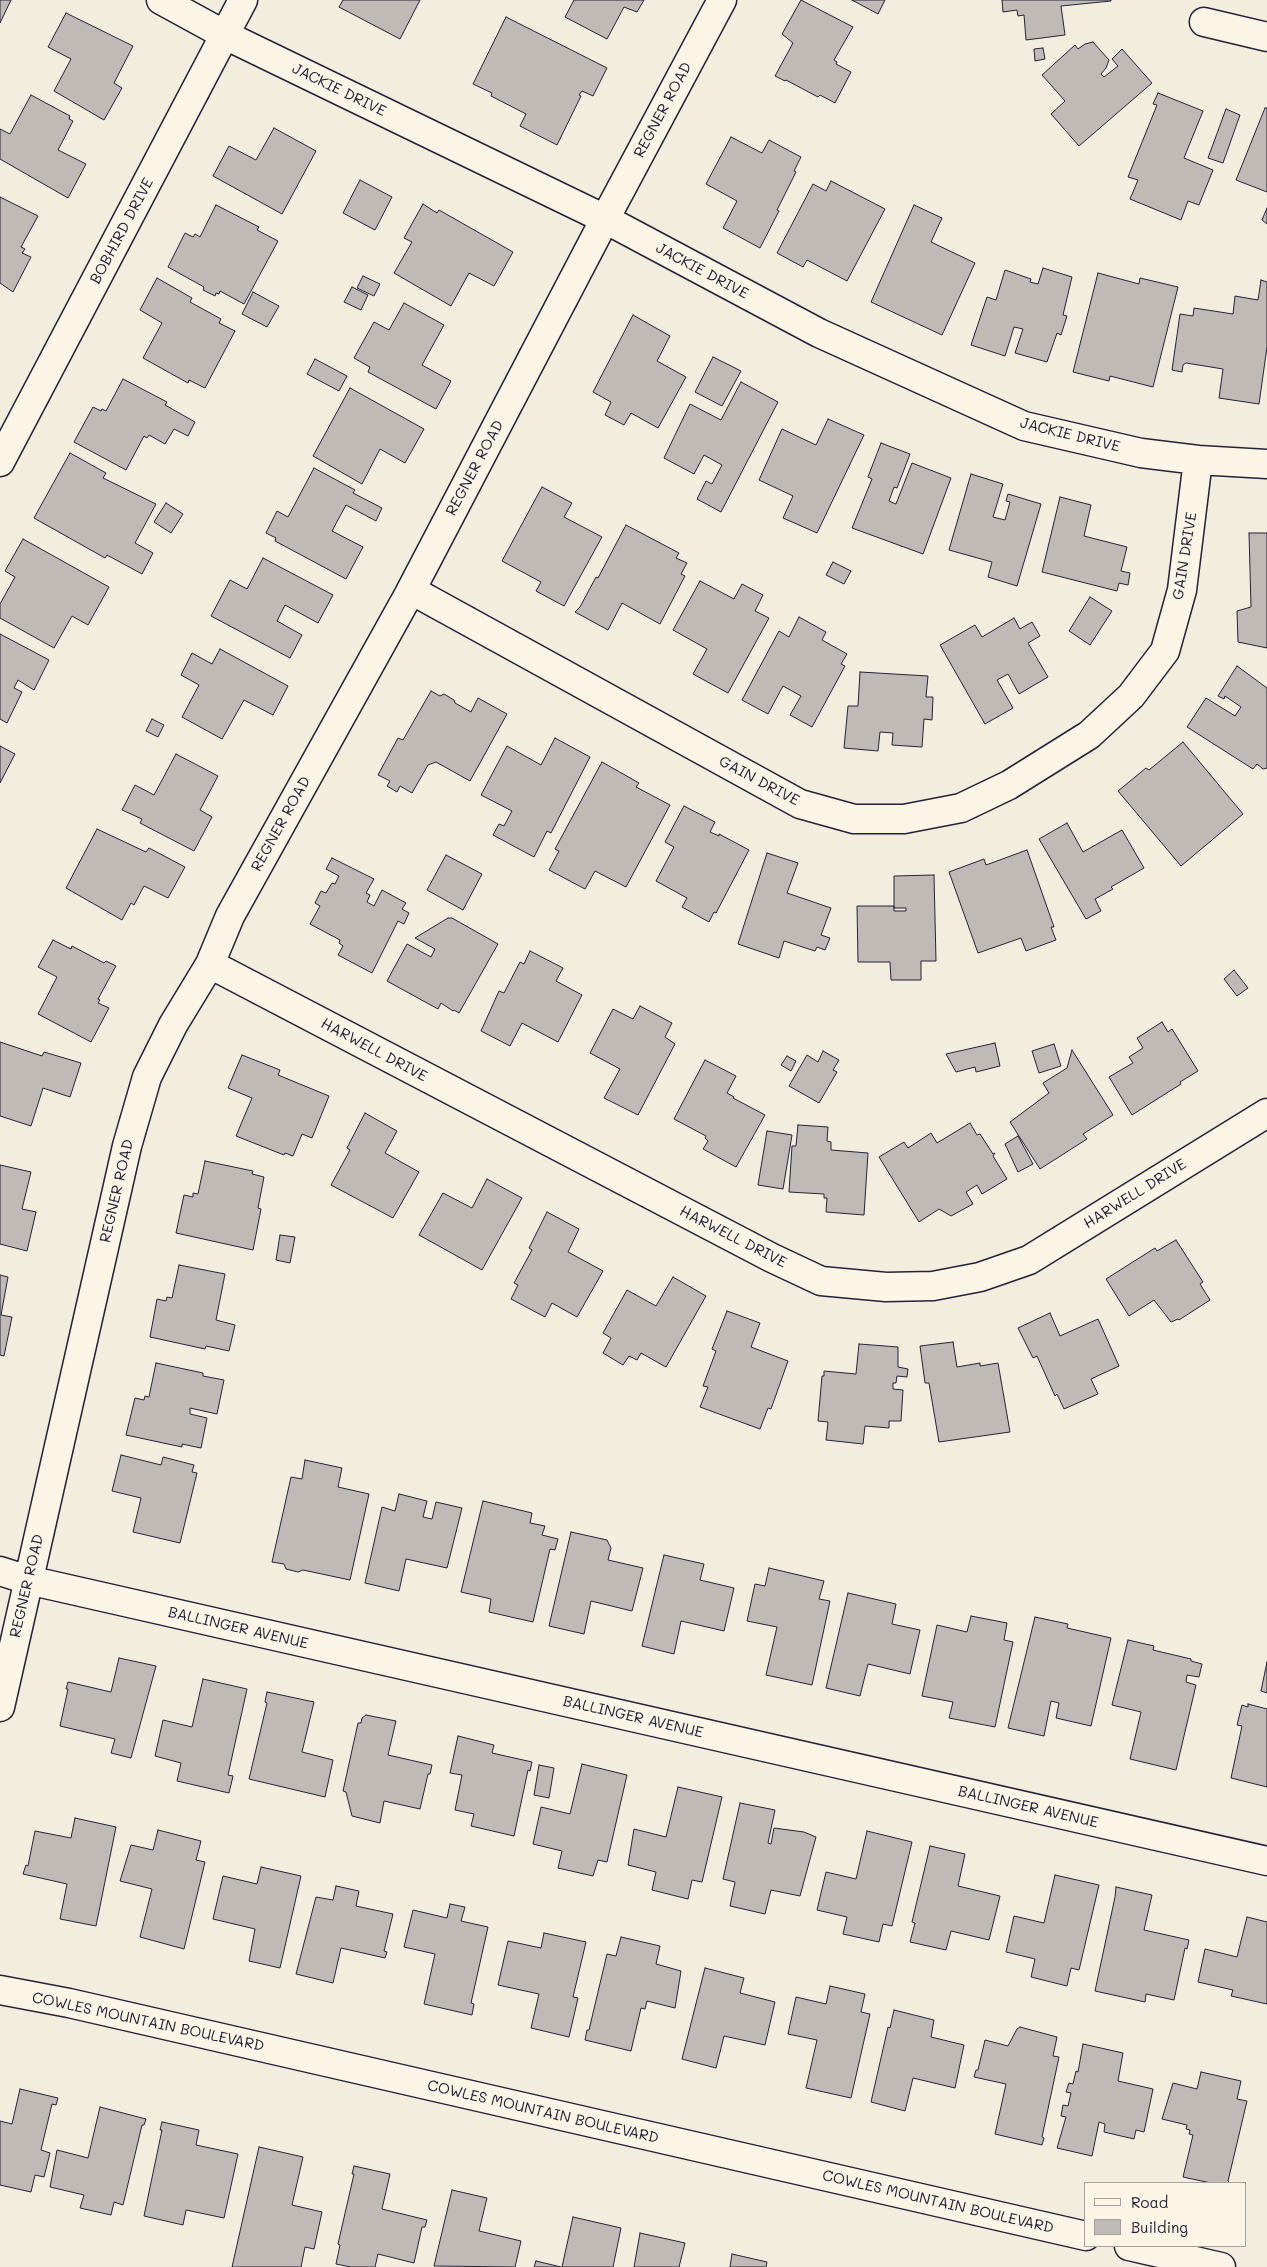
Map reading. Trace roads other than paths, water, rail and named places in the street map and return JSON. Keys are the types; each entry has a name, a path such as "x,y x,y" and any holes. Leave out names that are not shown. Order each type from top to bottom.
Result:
{"street":[{"name":"JACKIE DRIVE","path":"161,0 225,35 605,219 819,333 1024,426 1141,452 1198,460 1267,464"},
{"name":"BOBHIRD DRIVE","path":"0,462 243,0"},
{"name":"REGNER ROAD","path":"0,1708 127,1146 147,1077 173,1025 210,964 230,916 411,590 722,0"},
{"path":"1204,22 1267,37"},
{"name":"GAIN DRIVE","path":"411,590 800,804 854,819 904,819 961,808 1009,785 1089,735 1131,696 1165,651 1182,590 1198,460"},
{"name":"HARWELL DRIVE","path":"210,964 772,1258 821,1281 886,1287 933,1286 980,1278 1029,1260 1267,1113"},
{"name":"BALLINGER AVENUE","path":"0,1571 28,1580 1267,1862"},
{"name":"COWLES MOUNTAIN BOULEVARD","path":"0,1990 69,2003 1084,2236"},
{"path":"1133,2247 1221,2267"}]}
